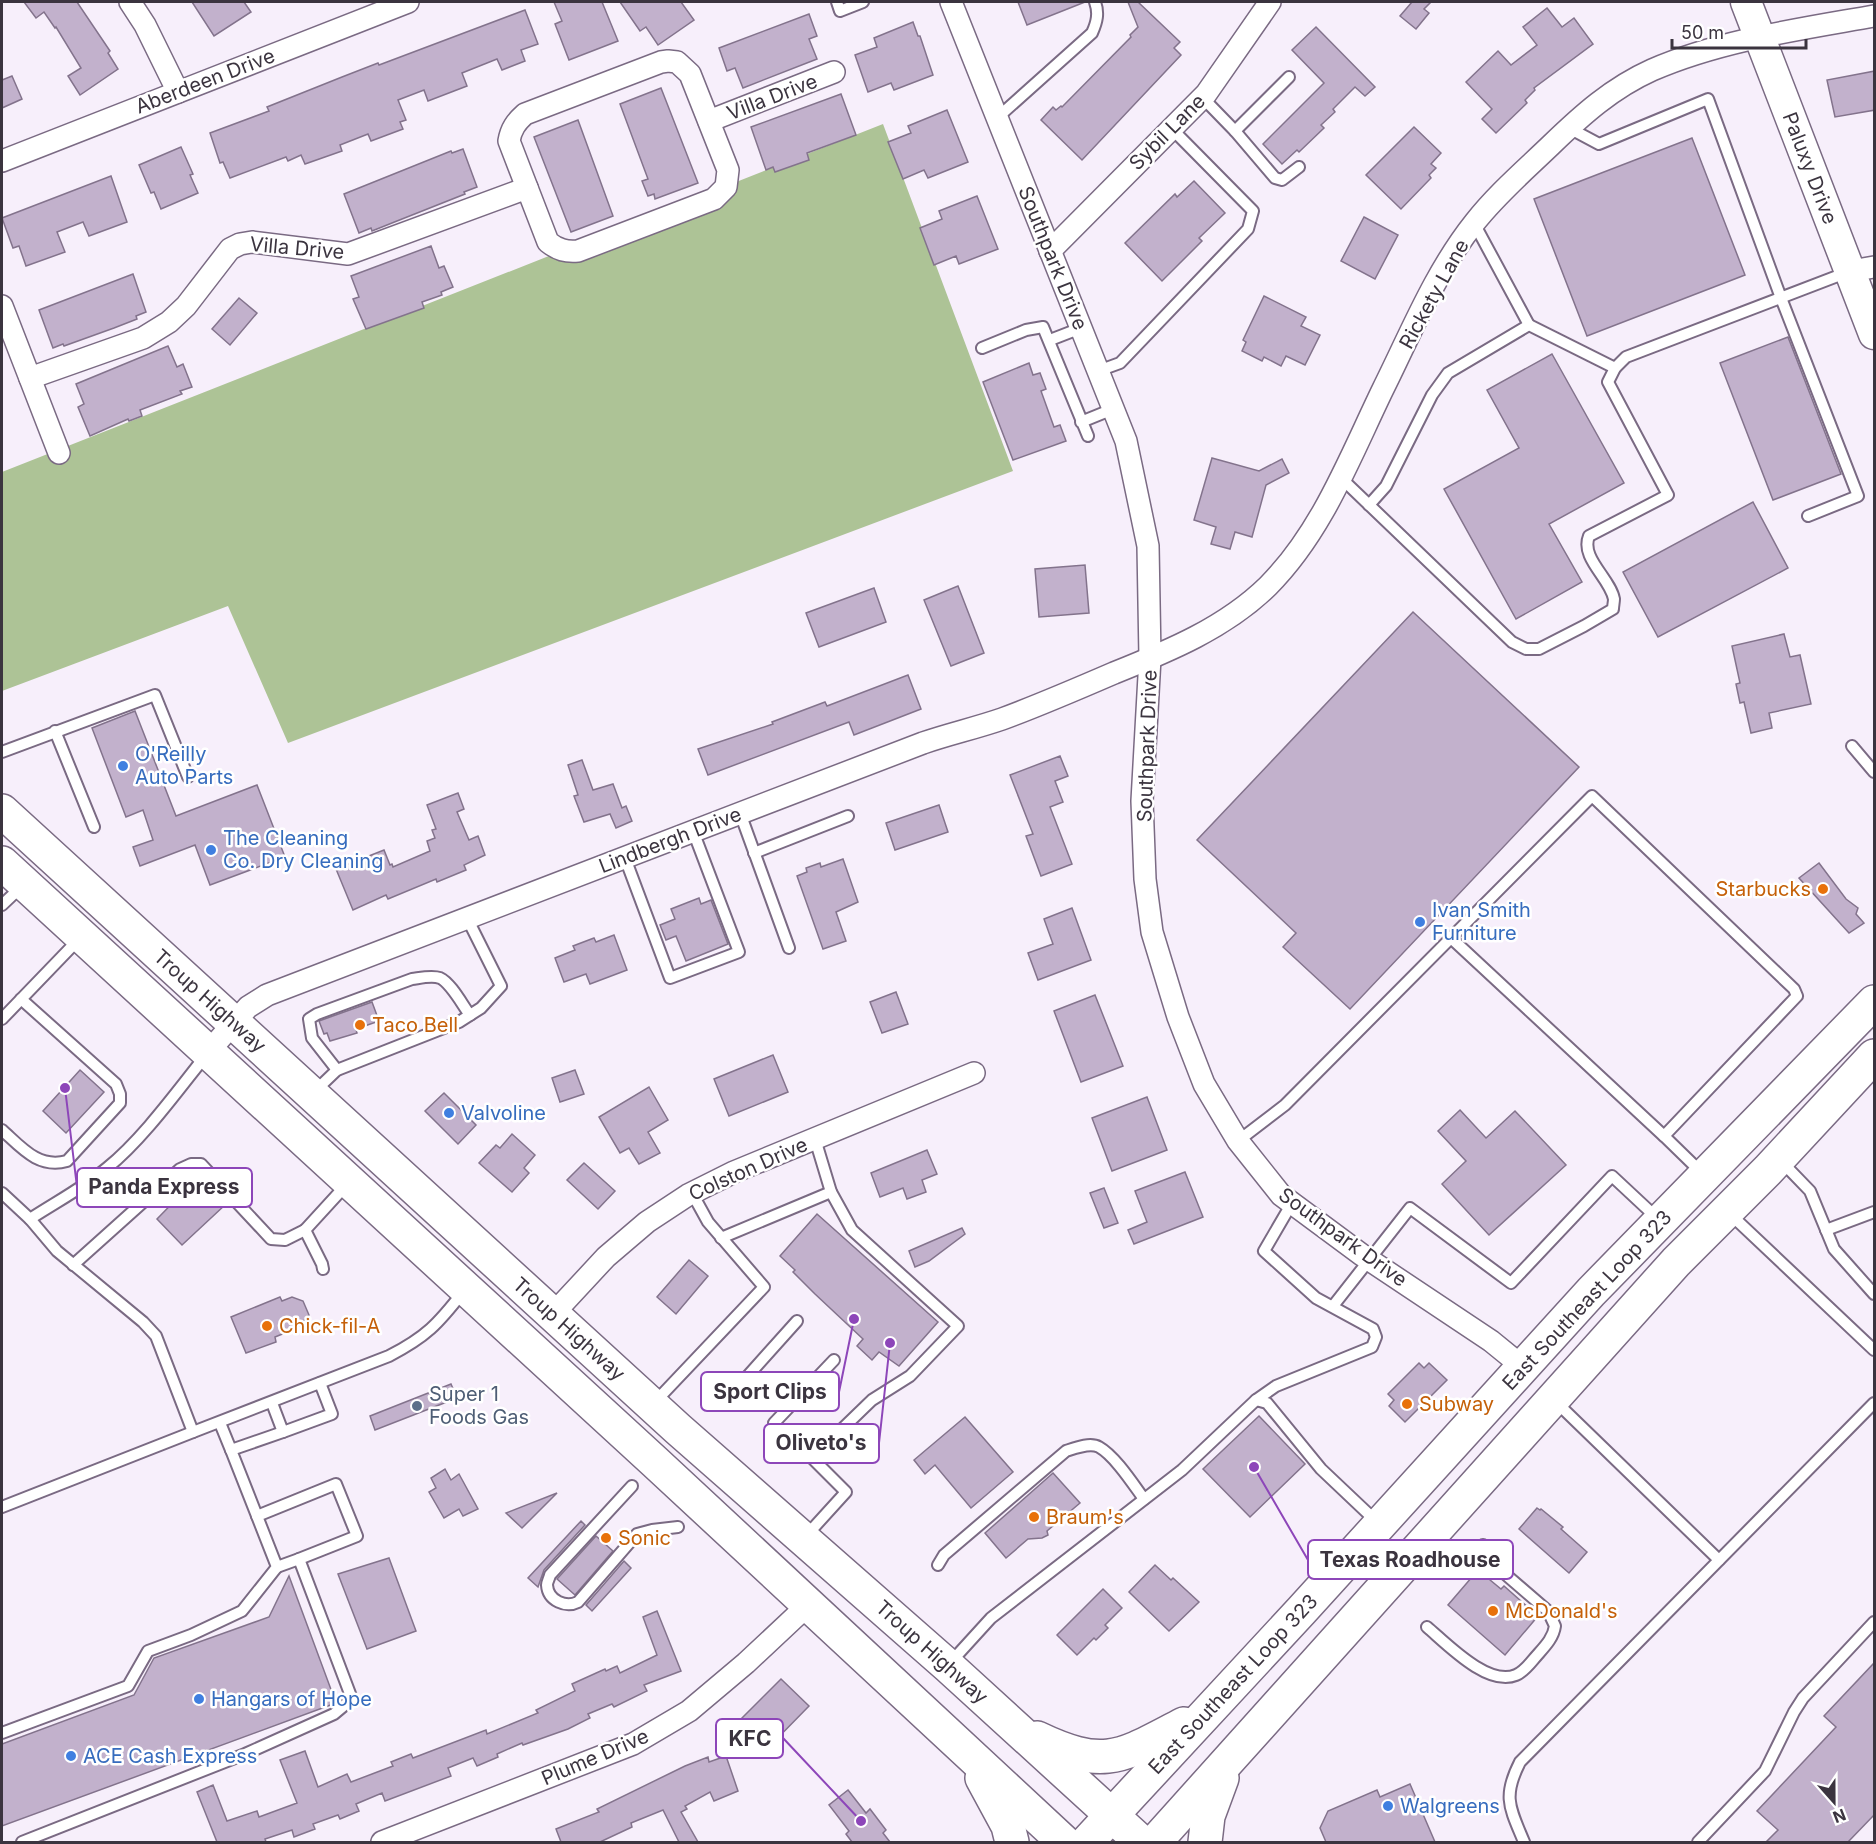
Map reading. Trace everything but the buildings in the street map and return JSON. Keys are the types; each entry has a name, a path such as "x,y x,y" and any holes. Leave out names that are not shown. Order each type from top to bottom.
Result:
{"highway":[{"name":"Troup Highway","path":"2,811 652,1405 948,1666 1141,1842"},
{"name":"Troup Highway","path":"9,884 83,936 809,1604 1064,1842"},
{"name":"East Southeast Loop 323","path":"1087,1842 1592,1292 1875,1002"},
{"name":"East Southeast Loop 323","path":"1155,1842 1676,1262 1875,1056"},
{"path":"1017,1728 1063,1749 1083,1755 1108,1757 1131,1752 1205,1713"},
{"path":"968,1753 1008,1826 1012,1842"},
{"path":"1205,1842 1208,1816 1228,1762"}],"main road":[{"name":"Paluxy Drive","path":"1746,2 1863,269 1875,334"}],"street":[{"path":"130,2 145,26 178,92"},
{"name":"Aberdeen Drive","path":"2,161 408,2"},
{"name":"Southpark Drive","path":"951,2 1126,441 1149,546 1150,658 1142,801 1145,879 1152,932 1178,1017 1204,1084 1238,1141 1281,1195 1370,1260 1491,1341 1523,1368"},
{"name":"Sybil Lane","path":"1050,251 1202,97 1270,2"},
{"name":"Rickety Lane","path":"1150,658 1219,624 1267,587 1307,538 1340,477 1441,274 1474,223 1500,194 1598,102 1634,79 1671,62 1760,36 1875,16"},
{"name":"Villa Drive","path":"661,62 677,62 690,74 709,121 728,170 726,187 721,195 578,251 569,252 555,248 548,242 509,141 510,132 525,114 661,62"},
{"name":"Villa Drive","path":"709,121 834,72"},
{"name":"Villa Drive","path":"30,378 142,338 169,322 186,306 230,249 240,244 252,242 348,254 527,188"},
{"path":"3,315 59,453"},
{"name":"Lindbergh Drive","path":"209,1051 248,1007 267,995 923,743 1020,712 1150,658"},
{"name":"Colston Drive","path":"553,1314 606,1257 647,1222 692,1193 734,1172 974,1073"},
{"name":"Plume Drive","path":"382,1842 633,1744 689,1711 746,1663 809,1604"}],"lane":[{"path":"837,2 840,10 863,2"},
{"path":"997,118 1092,33 1097,22 1095,2"},
{"path":"1235,131 1288,77"},
{"path":"1202,97 1275,178 1282,180 1299,167"},
{"path":"1569,128 1599,144 1708,99 1781,298 1858,496 1808,516"},
{"path":"1098,371 1120,363 1248,229 1253,211 1171,128"},
{"path":"1474,223 1529,325 1615,368"},
{"path":"1340,477 1512,642 1526,649 1539,649 1613,609 1614,598 1590,556 1586,543 1589,536 1668,495 1608,381 1615,368 1626,357 1863,269"},
{"path":"1369,505 1386,486 1432,395 1448,373 1529,325"},
{"path":"982,348 1026,330 1043,327 1088,436"},
{"path":"1050,340 1081,328"},
{"path":"1082,422 1113,409"},
{"path":"2,752 155,695 188,777"},
{"path":"55,731 94,826"},
{"path":"1852,746 1875,772"},
{"path":"1238,1141 1285,1105 1592,796 1794,989 1797,996 1664,1136"},
{"path":"740,813 789,948"},
{"path":"754,853 848,816"},
{"path":"625,858 670,978 739,952 693,831"},
{"path":"312,1095 337,1070 459,1022 481,1008 501,986 467,918"},
{"path":"2,1019 83,936"},
{"path":"1450,937 1705,1176"},
{"path":"337,1070 312,1038 309,1019 317,1014 412,979 426,977 440,978 448,984 470,1015"},
{"path":"2,1130 24,1151 44,1162 55,1164 67,1161 120,1103 120,1094 116,1084 21,999"},
{"path":"30,1219 87,1184 109,1167 165,1106 209,1051"},
{"path":"803,1538 846,1492 812,1458 872,1400 910,1376 958,1326 852,1230 831,1191 815,1138"},
{"path":"1778,1159 1810,1191 1834,1249 1875,1294"},
{"path":"73,1265 180,1169 191,1164 201,1164 271,1239 285,1240 305,1230 350,1181"},
{"path":"1333,1306 1410,1208 1511,1283 1612,1176 1661,1221"},
{"path":"722,1238 831,1191"},
{"path":"2,1193 30,1219 57,1251 156,1335 193,1432"},
{"path":"652,1405 764,1287 708,1222 692,1193"},
{"path":"948,1666 992,1618 1182,1470 1256,1400 1276,1386 1372,1347 1376,1337 1373,1329 1316,1298 1264,1251 1292,1203"},
{"path":"1727,1211 1875,1350"},
{"path":"1826,1230 1875,1212"},
{"path":"305,1230 323,1269"},
{"path":"2,1507 389,1356 413,1344 429,1332 466,1288"},
{"path":"736,1388 797,1322"},
{"path":"774,1423 834,1360"},
{"path":"231,1450 332,1414 320,1383"},
{"path":"1553,1399 1719,1560"},
{"path":"1256,1400 1268,1403 1322,1469 1380,1525"},
{"path":"272,1403 283,1432"},
{"path":"1524,1842 1509,1806 1510,1781 1520,1762 1875,1403"},
{"path":"220,1423 277,1567"},
{"path":"938,1565 944,1554 1066,1451 1084,1446 1098,1447 1121,1468 1144,1499"},
{"path":"2,1733 128,1686 148,1651 191,1635 242,1611 277,1567 357,1536 336,1484 257,1516"},
{"path":"632,1486 550,1575 548,1586 552,1596 562,1604 572,1605 578,1602 638,1534 678,1527"},
{"path":"1427,1627 1469,1662 1492,1676 1500,1677 1517,1675 1525,1670 1551,1639 1555,1626 1548,1611 1483,1555 1483,1545"},
{"path":"22,1842 245,1754 333,1714 352,1699 299,1559"},
{"path":"1698,1842 1765,1771 1803,1698 1875,1622"}],"green space":[{"path":"883,124 1013,471 288,743 228,606 2,691 2,472"}],"place":[{"name":"O'Reilly Auto Parts","path":"123,766"},
{"name":"The Cleaning Co. Dry Cleaning","path":"211,850"},
{"name":"Starbucks","path":"1823,889"},
{"name":"Ivan Smith Furniture","path":"1420,922"},
{"name":"Taco Bell","path":"360,1025"},
{"name":"Panda Express","path":"65,1088"},
{"name":"Valvoline","path":"449,1113"},
{"name":"Sport Clips","path":"854,1319"},
{"name":"Chick-fil-A","path":"267,1326"},
{"name":"Oliveto's","path":"890,1343"},
{"name":"Subway","path":"1407,1404"},
{"name":"Super 1 Foods Gas","path":"417,1406"},
{"name":"Texas Roadhouse","path":"1254,1467"},
{"name":"Braum's","path":"1034,1517"},
{"name":"Sonic","path":"606,1538"},
{"name":"McDonald's","path":"1493,1611"},
{"name":"Hangars of Hope","path":"199,1699"},
{"name":"ACE Cash Express","path":"71,1756"},
{"name":"Walgreens","path":"1388,1806"},
{"name":"KFC","path":"861,1821"}]}
